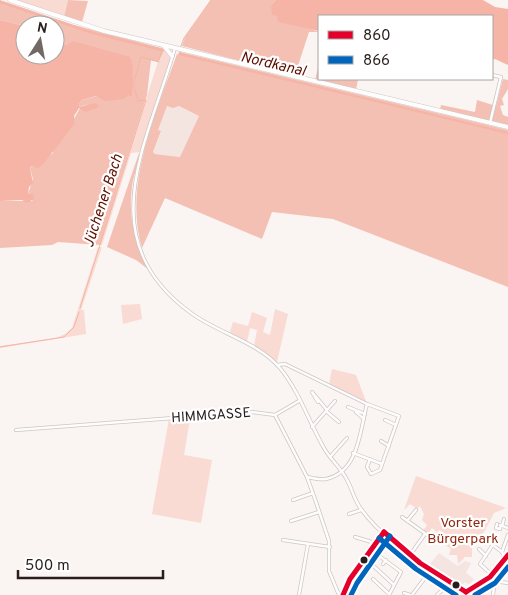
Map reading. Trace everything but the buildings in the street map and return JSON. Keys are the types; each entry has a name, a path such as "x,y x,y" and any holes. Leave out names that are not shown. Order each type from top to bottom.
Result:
{"main road":[{"path":"10,0 75,22 160,44 508,127"},
{"path":"160,44 169,49 172,56"}],"street":[{"path":"177,48 172,56 134,181 132,210 138,244 150,270 161,286 178,303 198,318 259,351 277,365 330,457 342,472 362,510 410,555 470,595"},
{"path":"490,123 501,77 493,75"},
{"path":"277,365 285,364 367,404 399,416 380,470 371,474 367,467 370,459"},
{"path":"299,401 275,415 307,477 313,493 330,548 329,571 338,594 344,594 350,580 384,532"},
{"path":"312,427 335,401"},
{"path":"318,402 339,422"},
{"path":"307,477 325,479 342,472 360,441 367,404"},
{"path":"364,419 350,407 365,414"},
{"name":"HIMMGASSE","path":"16,430 254,412 275,415"},
{"path":"385,420 396,425"},
{"path":"330,457 347,438"},
{"path":"382,441 389,446"},
{"path":"353,453 382,464"},
{"path":"293,500 313,493"},
{"path":"349,514 362,510"},
{"path":"407,521 416,510"},
{"path":"291,521 319,512"},
{"path":"402,517 425,533 434,542"},
{"path":"504,519 502,526 508,528"},
{"path":"410,555 425,533"},
{"path":"502,552 508,535"},
{"path":"355,537 364,540 373,547 401,573 389,595 373,579"},
{"path":"484,538 502,552 505,559"},
{"path":"283,540 330,548"},
{"path":"299,595 308,544"},
{"path":"492,546 480,564 493,575 494,582 508,583"},
{"path":"479,549 486,556"},
{"path":"466,592 493,575 508,555"},
{"path":"366,559 394,585"},
{"path":"383,564 386,560"},
{"path":"404,593 411,595 431,570"},
{"path":"437,595 451,582"},
{"path":"493,595 494,587"}],"shaded area":[{"path":"0,0 44,15 15,15 15,24 0,20"},
{"path":"68,0 88,1 82,22 65,17"},
{"path":"211,0 276,0 271,5 277,16 318,32 309,32 295,75 182,46 185,37"},
{"path":"276,0 483,0 495,7 508,9 508,65 493,60 493,15 318,15 318,31 278,22 277,16 272,15 271,5"},
{"path":"0,20 15,24 15,65 65,65 65,44 67,45 73,41 130,57 133,68 132,97 128,95 124,99 105,101 96,96 82,100 79,104 80,107 96,103 99,107 86,112 79,108 74,116 75,123 44,163 38,168 32,166 30,168 33,183 29,187 28,194 33,194 34,202 32,200 27,203 22,200 0,201"},
{"path":"65,22 165,49 158,62 151,60 147,95 100,245 58,242 52,245 0,248 0,201 34,201 28,194 33,179 30,168 53,153 53,148 75,122 74,119 80,108 88,104 80,107 79,104 82,100 131,87 133,68 72,44 65,44"},
{"path":"178,53 488,125 508,130 508,132"},
{"path":"177,54 508,134 508,287 333,219 272,212 262,239 165,198 142,248 137,224 136,200 139,175 144,150","holes":["167,106 173,108 179,106 199,116 180,157 155,154 153,152 161,131 158,130"]},
{"path":"318,68 318,80 358,80 356,90 315,80"},
{"path":"503,79 508,80 508,89 502,99 504,105 500,106 503,115 508,117 508,125 440,110 441,105 475,112 477,100 496,106"},
{"path":"167,106 179,106 199,116 181,157 155,154 153,152 161,132 158,130 159,126"},
{"path":"139,153 133,183 131,209 136,240 148,269 136,260 107,247"},
{"path":"439,553 458,566 465,561 471,563 466,573 474,579 469,585 465,582 461,586 428,566"}],"green space":[{"path":"16,0 68,0 64,15 58,15"},
{"path":"75,24 160,46 168,49 171,55 141,152 131,153 102,245 100,245 161,52 165,49"},
{"path":"180,53 508,132 508,134 177,54"},
{"path":"98,247 102,247 81,310 84,310 86,334 0,348 0,346 56,338 72,328"},
{"path":"140,304 142,319 123,324 121,305"},
{"path":"275,309 288,314 277,362 254,346 257,330 250,328 247,342 230,332 233,322 248,326 252,312 267,318 263,332 270,335"},
{"path":"332,369 356,375 367,404 329,385"},
{"path":"169,419 190,419 184,455 212,460 201,523 152,514"},
{"name":"Vorster Bürgerpark","path":"416,476 506,508 494,513 484,532 472,544 472,557 465,557 458,564 457,555 449,555 451,549 443,543 448,536 432,528 428,534 423,531 427,525 422,520 424,514 420,506 417,509 410,504 404,510"}],"waterway":[{"path":"181,46 184,38 211,0"},
{"name":"Nordkanal","path":"0,2 93,33 162,50"},
{"name":"Jüchener Bach","path":"159,60 162,50"},
{"name":"Nordkanal","path":"180,54 508,133"},
{"path":"138,100 133,85 141,57 159,62"},
{"name":"Jüchener Bach","path":"80,308 146,100 138,101"},
{"name":"Jüchener Bach","path":"0,347 64,337 74,327 79,312"}],"transit line":[{"name":"860","path":"384,532 420,563 466,592"},
{"name":"860","path":"343,595 350,579 384,532"},
{"name":"866","path":"351,595 357,583 390,536"},
{"name":"866","path":"379,538 416,569 456,595"},
{"name":"860","path":"466,592 490,577 508,555"},
{"name":"866","path":"475,595 495,583 508,567"}]}
